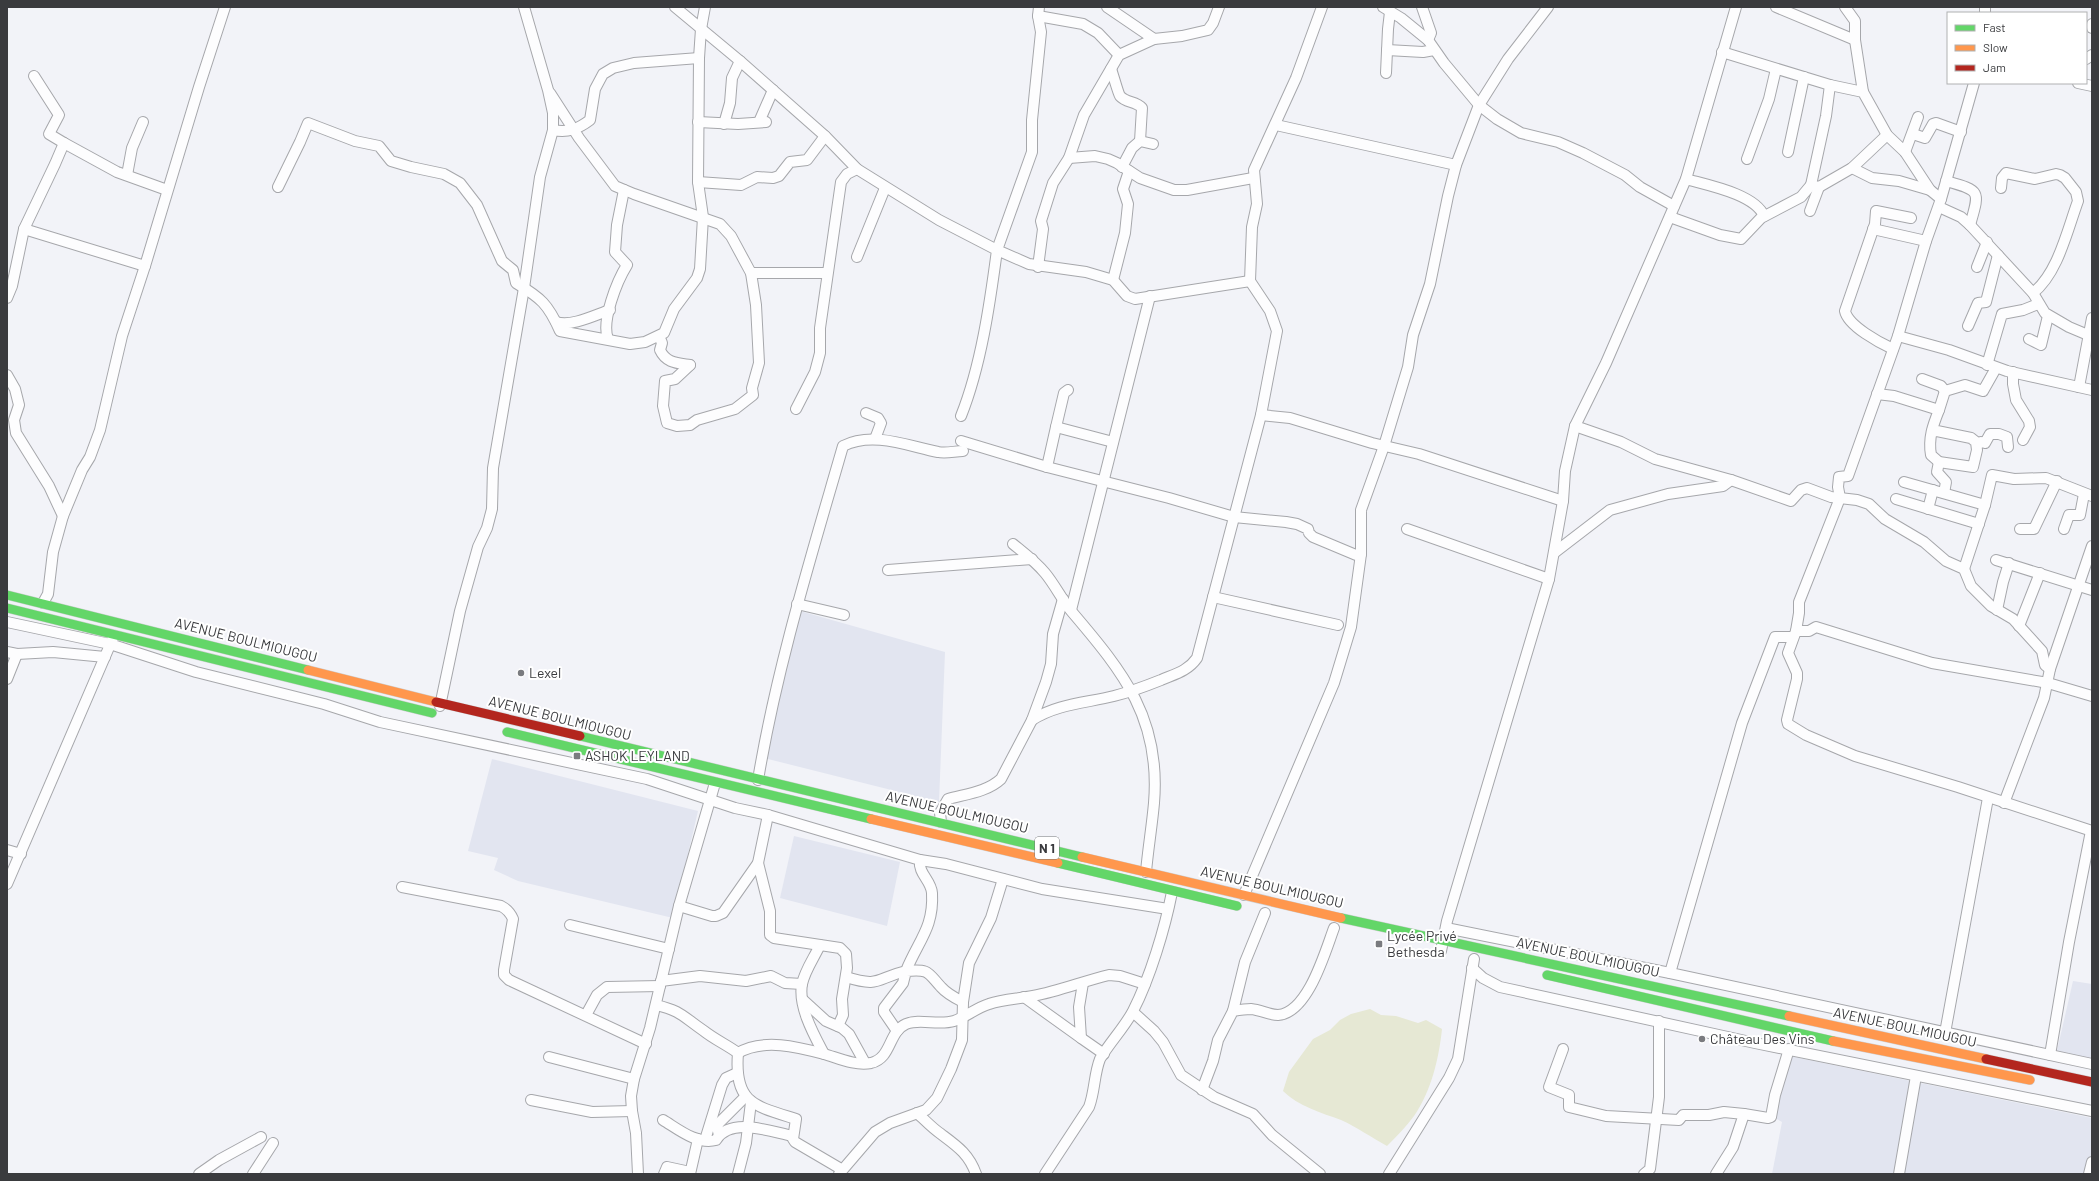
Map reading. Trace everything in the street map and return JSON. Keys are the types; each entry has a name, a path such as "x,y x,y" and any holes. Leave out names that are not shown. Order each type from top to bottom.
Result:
{"highway":[{"name":"AVENUE BOULMIOUGOU","path":"7,595 440,703 1244,895 2092,1082"},
{"name":"AVENUE BOULMIOUGOU","path":"7,608 112,640 442,715"},
{"name":"AVENUE BOULMIOUGOU","path":"499,730 715,783 1244,908"},
{"name":"AVENUE BOULMIOUGOU","path":"1537,973 1841,1043 2040,1082"}],"street":[{"path":"43,603 48,594 53,552 63,516 82,470 90,457 100,430 122,336 146,266 167,190 225,7"},
{"path":"442,715 440,703 460,611 478,547 487,528 492,509 493,468 524,288 540,177 553,130 553,113 548,90 524,7"},
{"path":"675,7 740,61 825,136 857,169 885,188 939,220 997,250 1038,267 1072,269 1113,280 1127,296 1135,299 1250,282"},
{"path":"278,187 308,123 355,141 379,146 391,161 444,174 460,183 477,205 502,261 512,270 516,283 538,296 547,305 560,330 630,344 645,342 664,333 674,309 697,278 700,269 703,217 698,182 699,58 701,29 705,7"},
{"path":"1107,7 1154,39"},
{"path":"1038,267 1043,229 1041,221 1053,183 1069,158 1084,115 1119,55 1154,39 1182,36 1208,30 1213,23 1219,7"},
{"path":"1032,720 1044,712 1131,691 1182,672 1192,666 1201,646 1260,415 1277,331 1270,311 1250,282 1252,227 1257,204 1253,178 1257,161 1276,125 1296,78 1322,7"},
{"path":"1422,7 1431,33 1428,40"},
{"path":"1244,895 1334,683 1350,627 1361,554 1361,510 1384,446 1408,367 1413,335 1430,284 1456,164 1479,105 1508,59 1548,7"},
{"path":"1441,951 1446,928 1550,579 1563,501 1565,471 1575,426 1606,363 1686,179 1736,7"},
{"path":"1776,7 1855,40"},
{"path":"1845,7 1855,21 1855,40 1863,92 1887,136 1905,152 1940,203 1970,225 1987,242 2033,293 2038,304 2048,316 2088,334"},
{"path":"1386,9 1401,18 1428,40 1434,50 1479,105 1497,119 1521,133 1558,142 1583,153 1674,206"},
{"path":"1386,9 1388,50 1386,73"},
{"path":"961,416 969,397 990,301 997,250 1032,152 1032,120 1041,32 1038,12 1083,24 1098,33 1119,55"},
{"path":"1388,50 1423,52 1434,50"},
{"path":"1722,52 1830,85 1863,92"},
{"path":"553,130 564,132 575,129 590,120 595,88 604,74 613,68 634,63 699,58"},
{"path":"724,124 730,103 732,78 740,61"},
{"path":"1111,69 1120,95 1128,101 1139,104 1142,108 1140,141 1132,148 1126,169 1123,189 1128,204 1125,233 1113,280"},
{"path":"1747,160 1769,99 1776,69"},
{"path":"34,76 59,115 49,134 112,169 167,190"},
{"path":"1788,152 1804,77"},
{"path":"1974,84 1940,203 1926,241 1898,336 1848,476 1839,477 1838,487 1840,498 1799,602 1799,613 1788,653 1797,673 1797,679 1788,711 1788,724 1838,750 1958,787 2092,831 2069,942 2050,1055"},
{"path":"1810,212 1830,85"},
{"path":"548,90 575,129 579,138 615,186 703,217 720,224 726,229 751,273 756,305 759,363 752,388 753,395 735,409 697,420 690,425 677,426 667,423 663,406 665,381 675,379 690,364 670,362 666,360 660,350 662,343 659,336"},
{"path":"698,122 724,124 762,122 773,90"},
{"path":"1905,152 1913,134 1918,117"},
{"path":"128,175 132,148 143,122"},
{"path":"1913,134 1925,138 1933,124 1936,123 1961,132"},
{"path":"1276,125 1456,164"},
{"path":"698,182 741,185 757,177 773,178 784,171 790,162 807,160 825,136"},
{"path":"1670,217 1741,239 1764,216 1801,197 1815,186 1852,168 1887,136"},
{"path":"1140,141 1153,144"},
{"path":"7,298 12,286 24,229 56,164 64,143"},
{"path":"1069,158 1095,156 1108,159 1140,178 1174,190 1187,190 1253,178"},
{"path":"1852,168 1872,178 1899,181 1930,190"},
{"path":"796,409 815,372 820,353 820,328 841,182 847,174 857,169"},
{"path":"2001,188 2002,178 2006,173 2035,179 2056,174 2065,178 2077,195 2078,201 2052,271 2043,285 2033,293"},
{"path":"1686,179 1745,198 1761,210 1764,216"},
{"path":"1946,181 1970,188 1975,192 1977,202 1970,225"},
{"path":"857,257 885,188"},
{"path":"608,339 606,329 613,294 627,265 615,252 617,225 624,190"},
{"path":"1893,349 1880,342 1849,320 1845,311 1875,224 1876,211 1911,218"},
{"path":"24,229 146,266"},
{"path":"1873,229 1926,241"},
{"path":"1977,267 1987,242"},
{"path":"1968,326 1978,303 1986,302 1998,255"},
{"path":"751,273 828,273"},
{"path":"1070,610 1150,296"},
{"path":"1945,391 1965,385 1983,391 1992,366 2002,314 2023,310 2038,304"},
{"path":"556,322 560,323 581,320 610,310"},
{"path":"2029,339 2041,345 2048,316"},
{"path":"2079,387 2092,318"},
{"path":"1898,336 1949,350 2013,372 2092,390"},
{"path":"2013,372 2013,384 2016,400 2029,421 2030,426 2023,440"},
{"path":"7,375 15,389 19,405 14,420 16,433 49,486 63,516"},
{"path":"1922,379 1941,386 1945,391"},
{"path":"1047,467 1064,393 1068,390"},
{"path":"1945,391 1940,410 1932,430 1930,445 1931,455 1939,462 1972,467 1978,444"},
{"path":"1877,394 1894,396 1940,410"},
{"path":"866,413 878,418 881,423 875,439"},
{"path":"1260,415 1290,418 1384,446 1436,458 1563,501"},
{"path":"1575,426 1621,442 1655,459 1731,480 1791,501 1801,490 1807,488 1840,498 1869,504 1885,519 1924,542 1946,561 1964,569"},
{"path":"1056,427 1113,442"},
{"path":"1932,430 1971,438 1978,444"},
{"path":"1978,444 1981,442 1985,443 1990,434 1993,433 2007,437 2008,447"},
{"path":"758,780 775,692 797,604 843,446 851,442 875,439 916,445 940,452 962,446 1103,481 1234,517 1298,524 1308,529 1309,534 1313,537 1356,555 1361,554"},
{"path":"1939,462 1937,472 1946,482 1944,492"},
{"path":"2050,669 2046,665 2042,652 2019,626 2010,617 1997,610 1971,586 1964,569 1985,505 1992,475 2014,479 2046,478 2088,495 2080,515 2069,515 2064,528"},
{"path":"1554,553 1610,510 1668,494 1722,486 1731,480"},
{"path":"1904,482 1944,492 1985,505"},
{"path":"2020,529 2034,529 2057,482"},
{"path":"1928,509 1933,490"},
{"path":"1896,499 1979,524"},
{"path":"1407,530 1550,579"},
{"path":"1013,544 1044,572 1070,610 1111,658 1131,691 1146,723 1152,742 1154,765 1154,804 1146,872"},
{"path":"2004,803 2048,683 2050,669 2092,546"},
{"path":"888,570 1032,560"},
{"path":"1996,560 2079,584 2092,590"},
{"path":"1997,610 2009,563"},
{"path":"2019,626 2040,573"},
{"path":"1213,597 1338,625"},
{"path":"941,822 940,813 948,799 985,790 995,785 1001,779 1032,720 1051,664 1053,634 1063,599"},
{"path":"797,604 844,615"},
{"path":"7,622 112,640 203,674 324,704 380,722 618,772 709,800 768,815 920,860 1042,889 1168,909"},
{"path":"1670,973 1742,723 1775,637 1809,631 1816,627 1840,636 1932,663 2048,683 2092,696"},
{"path":"7,884 112,640"},
{"path":"7,679 12,653 53,652 105,657"},
{"path":"638,1174 636,1133 631,1096 634,1079 646,1044 679,906 715,783"},
{"path":"1945,1033 1988,798"},
{"path":"679,906 712,916 720,915 758,862 768,815"},
{"path":"7,850 21,854"},
{"path":"897,1031 884,1012 884,1008 903,983 906,971 926,934 931,918 931,886 919,869 920,860"},
{"path":"758,862 770,911 770,935 774,938 840,948 843,951 847,961 846,977 842,999 843,1016 838,1026"},
{"path":"748,1099 767,1111 796,1119 793,1136 795,1142 840,1172 875,1132 890,1123 917,1113 932,1105 945,1084 962,1040 963,1002 969,963 987,929 1003,879"},
{"path":"402,887 506,908 512,919 504,975 508,980 646,1044"},
{"path":"1045,1174 1089,1107 1093,1096 1097,1066 1133,1012 1144,984 1172,892"},
{"path":"1202,1090 1213,1061 1218,1040 1233,1011 1245,962 1265,913"},
{"path":"570,925 669,949"},
{"path":"1233,1011 1252,1009 1279,1015 1293,1010 1298,1005 1312,982 1334,928"},
{"path":"1446,928 1670,973 2092,1064"},
{"path":"820,945 802,984 802,999 809,1022 824,1054"},
{"path":"1389,1174 1449,1078 1458,1059 1474,961 1484,978 1500,987 1916,1076 2092,1111"},
{"path":"846,977 862,982 873,983 906,971 927,972 932,974 942,989 963,1002"},
{"path":"738,1053 743,1050 767,1045 782,1045 865,1064 872,1063 883,1056 897,1031 902,1026 913,1022 953,1021 975,1008 990,1003 1024,997 1114,975 1144,984"},
{"path":"586,1015 597,995 607,987 661,983 700,976 746,981 770,976 785,983 802,984"},
{"path":"1081,1038 1079,1002 1083,983"},
{"path":"1024,997 1104,1054"},
{"path":"802,999 826,1021 838,1026 849,1034 865,1064"},
{"path":"656,1004 674,1009 687,1017 704,1032 738,1053"},
{"path":"1133,1012 1154,1031 1163,1042 1181,1075 1202,1090 1253,1114 1306,1170 1320,1174"},
{"path":"1651,1172 1658,1120 1659,1021"},
{"path":"1563,1049 1549,1087 1569,1095 1569,1107 1606,1116 1679,1120 1682,1115 1709,1115 1724,1112 1768,1118 1771,1117 1775,1095 1789,1049"},
{"path":"738,1053 737,1073 748,1099 748,1127 746,1143 738,1174"},
{"path":"549,1057 634,1079"},
{"path":"664,1174 664,1170 667,1167 690,1173 722,1085 726,1078 737,1073"},
{"path":"1899,1174 1916,1076"},
{"path":"719,1135 717,1127 719,1123 748,1099"},
{"path":"531,1100 592,1112 632,1112"},
{"path":"917,1113 941,1135 960,1148 969,1158 976,1174"},
{"path":"1716,1174 1733,1147 1744,1114"},
{"path":"663,1120 701,1140 716,1140 719,1135 727,1130 748,1127 793,1136"},
{"path":"199,1174 219,1160 262,1137"},
{"path":"253,1174 273,1142"},
{"path":"2089,1174 2092,1162"}],"shaded area":[{"path":"800,611 945,652 939,802 764,758"},
{"path":"492,759 698,811 673,918 518,881 494,870 498,858 468,851"},
{"path":"794,836 900,862 887,926 780,898"},
{"path":"2073,981 2092,984 2092,1061 2056,1055"},
{"path":"1789,1056 2092,1118 2092,1174 1772,1174 1782,1122 1775,1118"}],"green space":[{"path":"1370,1009 1381,1015 1396,1016 1418,1023 1426,1020 1442,1029 1439,1051 1430,1086 1420,1107 1411,1120 1387,1146 1341,1120 1303,1105 1283,1091 1289,1072 1313,1039 1330,1030 1340,1020 1351,1014"}],"traffic: fast":[{"path":"7,595 308,670"},
{"path":"7,608 432,713"},
{"path":"507,732 871,819"},
{"path":"580,736 1082,857"},
{"path":"1058,863 1237,906"},
{"path":"1341,918 1789,1016"},
{"path":"1547,975 1833,1041"}],"traffic: slow":[{"path":"308,670 436,702"},
{"path":"871,819 1058,863"},
{"path":"1082,857 1341,918"},
{"path":"1789,1016 1986,1059"},
{"path":"1833,1041 2030,1080"}],"traffic: jam":[{"path":"436,702 580,736"},
{"path":"1986,1059 2092,1082"}],"place":[{"name":"Lexel","path":"521,673"},
{"name":"ASHOK LEYLAND","path":"577,756"},
{"name":"Lycée Privé Bethesda","path":"1379,944"},
{"name":"Château Des Vins","path":"1702,1039"}]}
